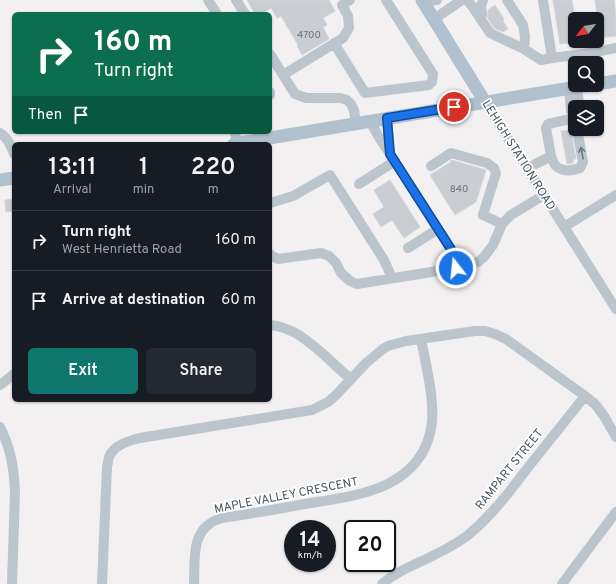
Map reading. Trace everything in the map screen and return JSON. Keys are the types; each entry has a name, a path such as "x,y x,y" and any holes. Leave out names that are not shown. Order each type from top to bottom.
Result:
{"main road":[{"name":"LEHIGH STATION ROAD","path":"423,1 486,102"},
{"path":"604,83 616,81"},
{"path":"252,142 387,118 568,89"},
{"path":"0,180 12,178"}],"street":[{"path":"208,0 216,12"},
{"path":"236,0 244,12"},
{"path":"334,44 365,93 429,85 432,82 433,74 386,0"},
{"path":"423,1 437,0"},
{"path":"434,19 462,0"},
{"path":"467,0 490,33 524,49 542,60 616,48"},
{"path":"479,16 482,14 481,6 484,0"},
{"path":"507,0 523,25 525,37 524,49"},
{"path":"543,0 552,58"},
{"path":"283,75 342,38 349,28 348,16 343,2"},
{"path":"591,52 591,56"},
{"path":"272,57 295,94 306,98 340,98 347,100 354,110 356,124"},
{"name":"LEHIGH STATION ROAD","path":"486,102 616,309"},
{"path":"387,118 392,157"},
{"path":"568,120 548,124 546,128 554,164 567,170 580,168 583,162 578,136"},
{"path":"370,121 456,257 456,268"},
{"path":"1,131 12,150"},
{"path":"431,166 451,153 487,163 494,168 496,173 483,214 502,224"},
{"path":"528,168 551,156"},
{"path":"360,184 392,157"},
{"path":"272,202 293,196 330,175 384,260 392,278"},
{"path":"272,256 278,259 321,253 329,256 336,263 341,273 350,281 357,284 456,268 478,262 493,245 502,224 511,215 544,195"},
{"path":"564,227 616,195"},
{"path":"408,248 438,229"},
{"path":"272,325 288,329 298,334 351,379"},
{"path":"102,584 109,458 113,451 119,446 140,438 312,410 328,402 366,363 388,346 406,341 421,340 462,332 485,331 495,334 506,339 595,404 616,437"},
{"name":"MAPLE VALLEY CRESCENT","path":"194,584 197,540 202,530 210,523 222,518 361,494 392,482 415,464 428,442 432,417 430,391 421,340"},
{"path":"0,385 12,376"},
{"name":"RAMPART STREET","path":"382,584 391,576 450,547 465,537 484,520 498,505 585,396"},
{"path":"0,427 7,440 13,466 15,493 12,584"},
{"path":"562,584 616,512"}],"building":[{"path":"247,0 329,0 335,11 323,18 327,25 323,27 329,39 302,55 297,46 298,45 281,16 277,18 271,8 264,12 254,12"},
{"path":"553,0 572,0 574,12 568,12 568,43 560,44"},
{"path":"595,0 614,0 616,36 604,38 604,12 597,12"},
{"path":"495,5 504,19 503,21 508,29 503,32 494,28 487,17 488,10"},
{"path":"568,130 568,136 572,136 576,159 573,159 573,163 567,164 561,131"},
{"path":"452,160 486,170 476,202 455,215 430,175"},
{"path":"390,180 420,227 404,238 392,220 381,227 373,214 384,207 374,190"},
{"path":"12,199 12,211 6,212 5,200"}],"route":[{"path":"454,107 387,118 390,154 456,257 456,268"}]}
